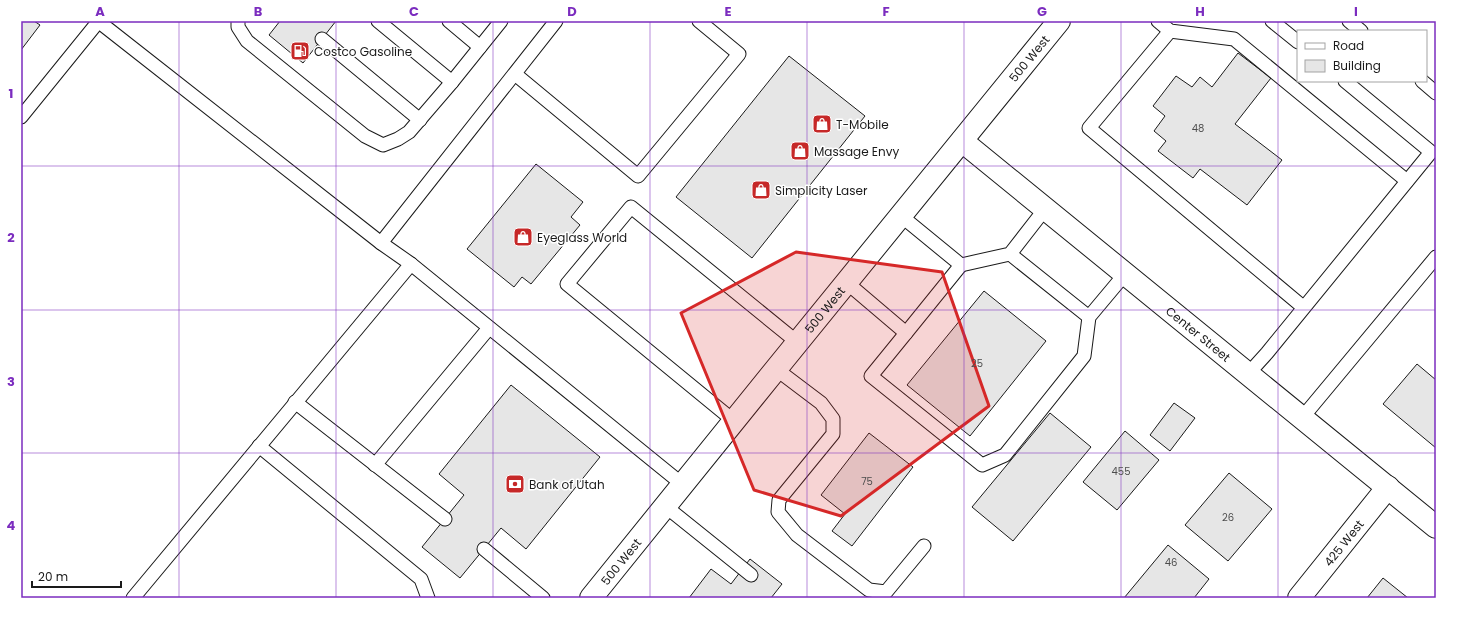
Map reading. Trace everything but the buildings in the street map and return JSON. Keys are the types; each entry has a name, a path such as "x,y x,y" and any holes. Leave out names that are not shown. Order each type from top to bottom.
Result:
{"street":[{"name":"500 West","path":"592,598 682,484 1059,21"},
{"name":"Center Street","path":"962,141 1436,527"},
{"name":"425 West","path":"1299,598 1388,488"}],"lane":[{"path":"21,117 98,21 411,264 682,484"},
{"path":"238,21 238,27 247,41 365,136 382,144 398,139 409,132 501,21"},
{"path":"378,21 452,82"},
{"path":"449,21 480,47"},
{"path":"382,243 556,21"},
{"path":"515,74 638,176 739,54 699,21"},
{"path":"1158,21 1170,31 1234,39 1407,181"},
{"path":"1272,21 1297,41"},
{"path":"1349,21 1360,30"},
{"path":"1170,31 1089,128 1303,307"},
{"path":"322,38 420,120"},
{"path":"1248,374 1267,353 1434,146 1346,82"},
{"path":"1423,82 1436,92"},
{"path":"734,421 567,284 631,207 798,342"},
{"path":"1045,209 1010,254 961,265 871,376 982,465 1005,455 1084,356 1089,317 1125,274"},
{"path":"900,215 961,265"},
{"path":"1010,254 1089,317"},
{"path":"1302,418 1436,257"},
{"path":"133,598 411,264"},
{"path":"846,282 906,332"},
{"path":"375,465 489,328"},
{"path":"776,368 821,402 833,419 833,434 779,500 778,512 797,535 869,590 886,592 924,546"},
{"path":"295,402 445,519"},
{"path":"259,446 421,579 428,598"},
{"path":"665,506 751,574"},
{"path":"484,549 543,598"}],"highlighted area":[{"path":"796,252 942,272 989,406 841,516 754,490 681,313"}],"place":[{"name":"Costco Gasoline","path":"300,51"},
{"name":"T-Mobile","path":"822,124"},
{"name":"Massage Envy","path":"800,151"},
{"name":"Simplicity Laser","path":"761,190"},
{"name":"Eyeglass World","path":"523,237"},
{"name":"Bank of Utah","path":"515,484"}]}
